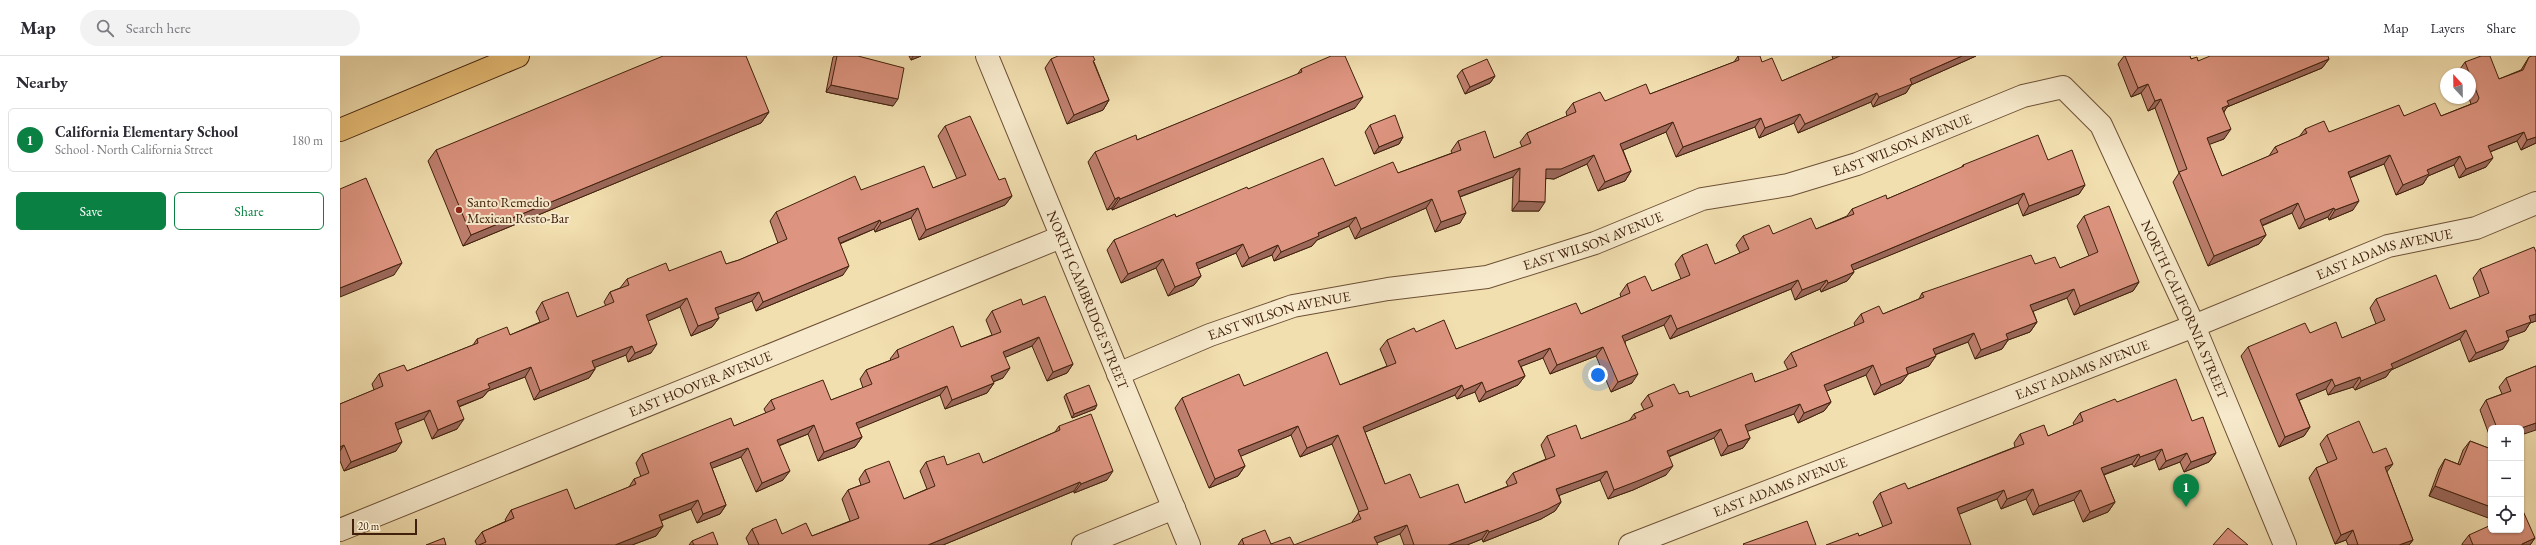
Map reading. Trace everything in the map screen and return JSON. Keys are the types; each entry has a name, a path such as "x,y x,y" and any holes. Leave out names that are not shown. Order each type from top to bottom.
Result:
{"main road":[{"path":"340,130 518,56"}],"street":[{"name":"NORTH CAMBRIDGE STREET","path":"987,56 1189,545"},
{"name":"NORTH CALIFORNIA STREET","path":"2063,87 2101,125 2194,326 2285,545"},
{"name":"EAST WILSON AVENUE","path":"1118,374 1210,335 1293,306 1388,289 1487,277 1595,243 1702,199 1788,185 1857,164 2023,96 2063,87"},
{"name":"EAST ADAMS AVENUE","path":"1630,545 2194,326 2388,246 2476,228 2536,203"},
{"name":"EAST HOOVER AVENUE","path":"340,530 1061,237"},
{"path":"1083,545 1174,508"}],"building":[{"path":"663,56 746,56 769,112 471,235 436,150"},
{"path":"837,56 858,56 904,68 898,99 831,85"},
{"path":"1058,56 1093,56 1095,60 1093,61 1109,100 1074,115 1051,59"},
{"path":"1331,56 1345,56 1363,97 1120,199 1119,197 1115,199 1095,152 1136,135 1137,140 1302,72 1301,69"},
{"path":"1738,56 1760,56 1762,62 1772,58 1782,81 1840,56 1962,56 1910,79 1912,84 1879,97 1877,93 1805,124 1800,114 1765,128 1761,118 1683,147 1673,122 1620,144 1631,171 1605,182 1594,155 1561,169 1546,169 1545,202 1519,201 1520,168 1458,191 1466,213 1441,222 1432,199 1361,229 1356,217 1318,233 1319,236 1281,252 1278,245 1249,258 1243,244 1196,263 1201,276 1175,287 1163,259 1128,274 1114,240 1175,214 1176,217 1247,187 1248,189 1323,158 1335,186 1393,162 1398,173 1461,150 1458,141 1485,131 1494,158 1531,143 1527,133 1576,112 1573,103 1600,92 1605,101 1646,84 1650,94 1739,60"},
{"path":"2125,56 2190,56 2191,59 2197,57 2198,61 2210,56 2328,56 2329,59 2227,101 2229,105 2222,108 2231,129 2207,138 2222,176 2278,152 2275,147 2307,133 2305,129 2324,121 2329,132 2399,105 2404,116 2435,103 2441,116 2472,104 2476,104 2479,98 2476,90 2476,68 2467,68 2465,62 2481,56 2490,56 2499,79 2523,70 2529,57 2536,56 2536,137 2527,140 2524,132 2488,146 2493,158 2466,169 2460,156 2427,170 2429,174 2403,185 2390,155 2348,172 2359,201 2335,210 2334,208 2305,220 2298,203 2260,220 2266,235 2214,256 2179,172 2187,169 2161,99 2155,101 2148,84 2138,88"},
{"path":"1487,59 1495,76 1470,87 1462,70"},
{"path":"1395,115 1403,137 1379,147 1370,125"},
{"path":"970,116 999,180 1005,178 1012,196 926,230 918,208 881,223 880,220 838,238 849,266 763,302 759,292 715,308 719,318 698,326 687,298 646,315 657,344 635,353 632,346 592,361 595,369 540,391 531,367 488,384 490,388 457,401 464,419 438,430 430,410 395,423 402,442 351,462 344,445 340,447 340,404 383,386 379,374 404,365 407,371 478,343 477,339 507,327 510,335 549,319 542,302 568,292 577,317 614,302 610,292 629,285 627,279 666,263 669,271 721,251 726,264 739,260 787,239 776,212 855,176 861,190 924,166 933,188 966,175 945,126"},
{"path":"2038,135 2048,160 2072,150 2085,185 2029,206 2024,193 1851,265 1854,272 1828,283 1827,280 1802,290 1798,280 1677,329 1671,315 1622,336 1638,374 1618,382 1603,347 1557,365 1550,348 1518,361 1525,376 1486,392 1482,382 1464,390 1462,385 1363,427 1385,484 1410,474 1420,498 1458,484 1465,503 1517,483 1513,473 1555,456 1547,436 1576,425 1581,439 1636,418 1634,414 1653,406 1648,395 1674,384 1679,394 1688,391 1690,397 1752,373 1755,382 1797,366 1791,353 1864,322 1861,314 1879,306 1883,314 1924,297 1922,293 2031,255 2035,264 2055,257 2060,268 2098,252 2084,216 2109,206 2139,282 2080,306 2074,289 2030,305 2037,322 2006,334 2008,339 1981,350 1974,333 1933,349 1936,356 1906,368 1908,374 1881,385 1873,365 1824,385 1831,402 1804,413 1800,404 1745,425 1750,438 1728,446 1721,429 1667,451 1673,466 1614,490 1607,471 1556,489 1561,502 1548,509 1489,532 1488,530 1448,545 1414,545 1407,525 1374,537 1378,545 1294,545 1361,519 1358,512 1368,509 1338,435 1307,448 1298,426 1238,450 1245,466 1215,479 1182,398 1239,374 1244,386 1327,352 1340,385 1396,363 1387,340 1414,328 1416,332 1444,320 1456,349 1576,303 1581,314 1630,293 1627,284 1645,276 1652,291 1690,275 1682,255 1707,244 1715,264 1749,249 1743,236 1769,225 1773,234 1811,218 1816,229 1854,214 1852,209 1886,195 1887,199 1964,166 1963,165"},
{"path":"366,178 402,263 340,288 340,189"},
{"path":"2534,247 2536,252 2536,314 2529,316 2531,322 2506,331 2509,340 2476,353 2466,330 2391,364 2393,368 2361,381 2360,377 2335,386 2332,379 2296,394 2310,427 2285,437 2248,347 2305,323 2310,333 2336,322 2342,338 2385,320 2376,299 2436,275 2450,309 2489,293 2480,269"},
{"path":"1045,296 1073,364 1053,372 1039,337 1003,352 1010,368 991,376 994,383 952,400 947,386 856,423 862,437 824,452 814,425 777,440 790,471 762,483 748,448 710,463 726,505 703,514 698,500 659,515 663,526 615,545 479,545 486,542 482,532 514,518 511,510 567,489 575,509 636,484 634,479 649,473 642,454 731,418 734,426 775,409 771,400 823,380 831,400 872,384 866,370 899,357 897,350 953,326 961,347 1001,332 992,311 1021,299 1023,305"},
{"path":"2536,366 2536,423 2524,427 2524,425 2496,425 2486,400 2511,391 2506,378"},
{"path":"2176,379 2192,421 2203,417 2216,453 2191,462 2187,453 2166,461 2162,449 2140,457 2139,454 2101,468 2115,502 2090,512 2081,490 2039,506 2033,489 2007,499 2004,490 1957,508 1971,545 1826,545 1858,533 1859,536 1892,523 1880,493 1905,483 1908,489 2024,444 2020,434 2044,425 2048,436 2083,421 2080,413 2115,399 2117,402"},
{"path":"1089,385 1097,405 1074,414 1066,394"},
{"path":"1091,414 1113,471 1081,484 1080,482 928,545 759,545 752,529 776,519 782,534 806,523 812,536 859,518 848,490 870,482 865,470 889,461 904,499 935,486 926,462 944,456 947,465 979,453 983,463 1060,430 1059,426"},
{"path":"2359,421 2373,453 2386,448 2393,464 2385,467 2413,540 2399,545 2358,545 2353,530 2341,535 2316,468 2337,459 2327,435"},
{"path":"2470,441 2488,448 2488,506 2435,486 2445,459 2460,465"},
{"path":"2524,513 2535,538 2522,545 2473,545 2469,535 2488,526 2488,533 2524,533"},
{"path":"1807,521 1816,545 1743,544"},
{"path":"2228,528 2248,545 2213,545"},
{"path":"1265,530 1271,544 1290,537 1294,545 1244,545 1242,539"},
{"path":"713,532 718,545 694,545 692,541"},
{"path":"444,538 446,545 426,545"}],"place":[{"name":"Santo Remedio Mexican Resto-Bar","path":"459,210"},
{"name":"California Elementary School","path":"2186,507"}]}
